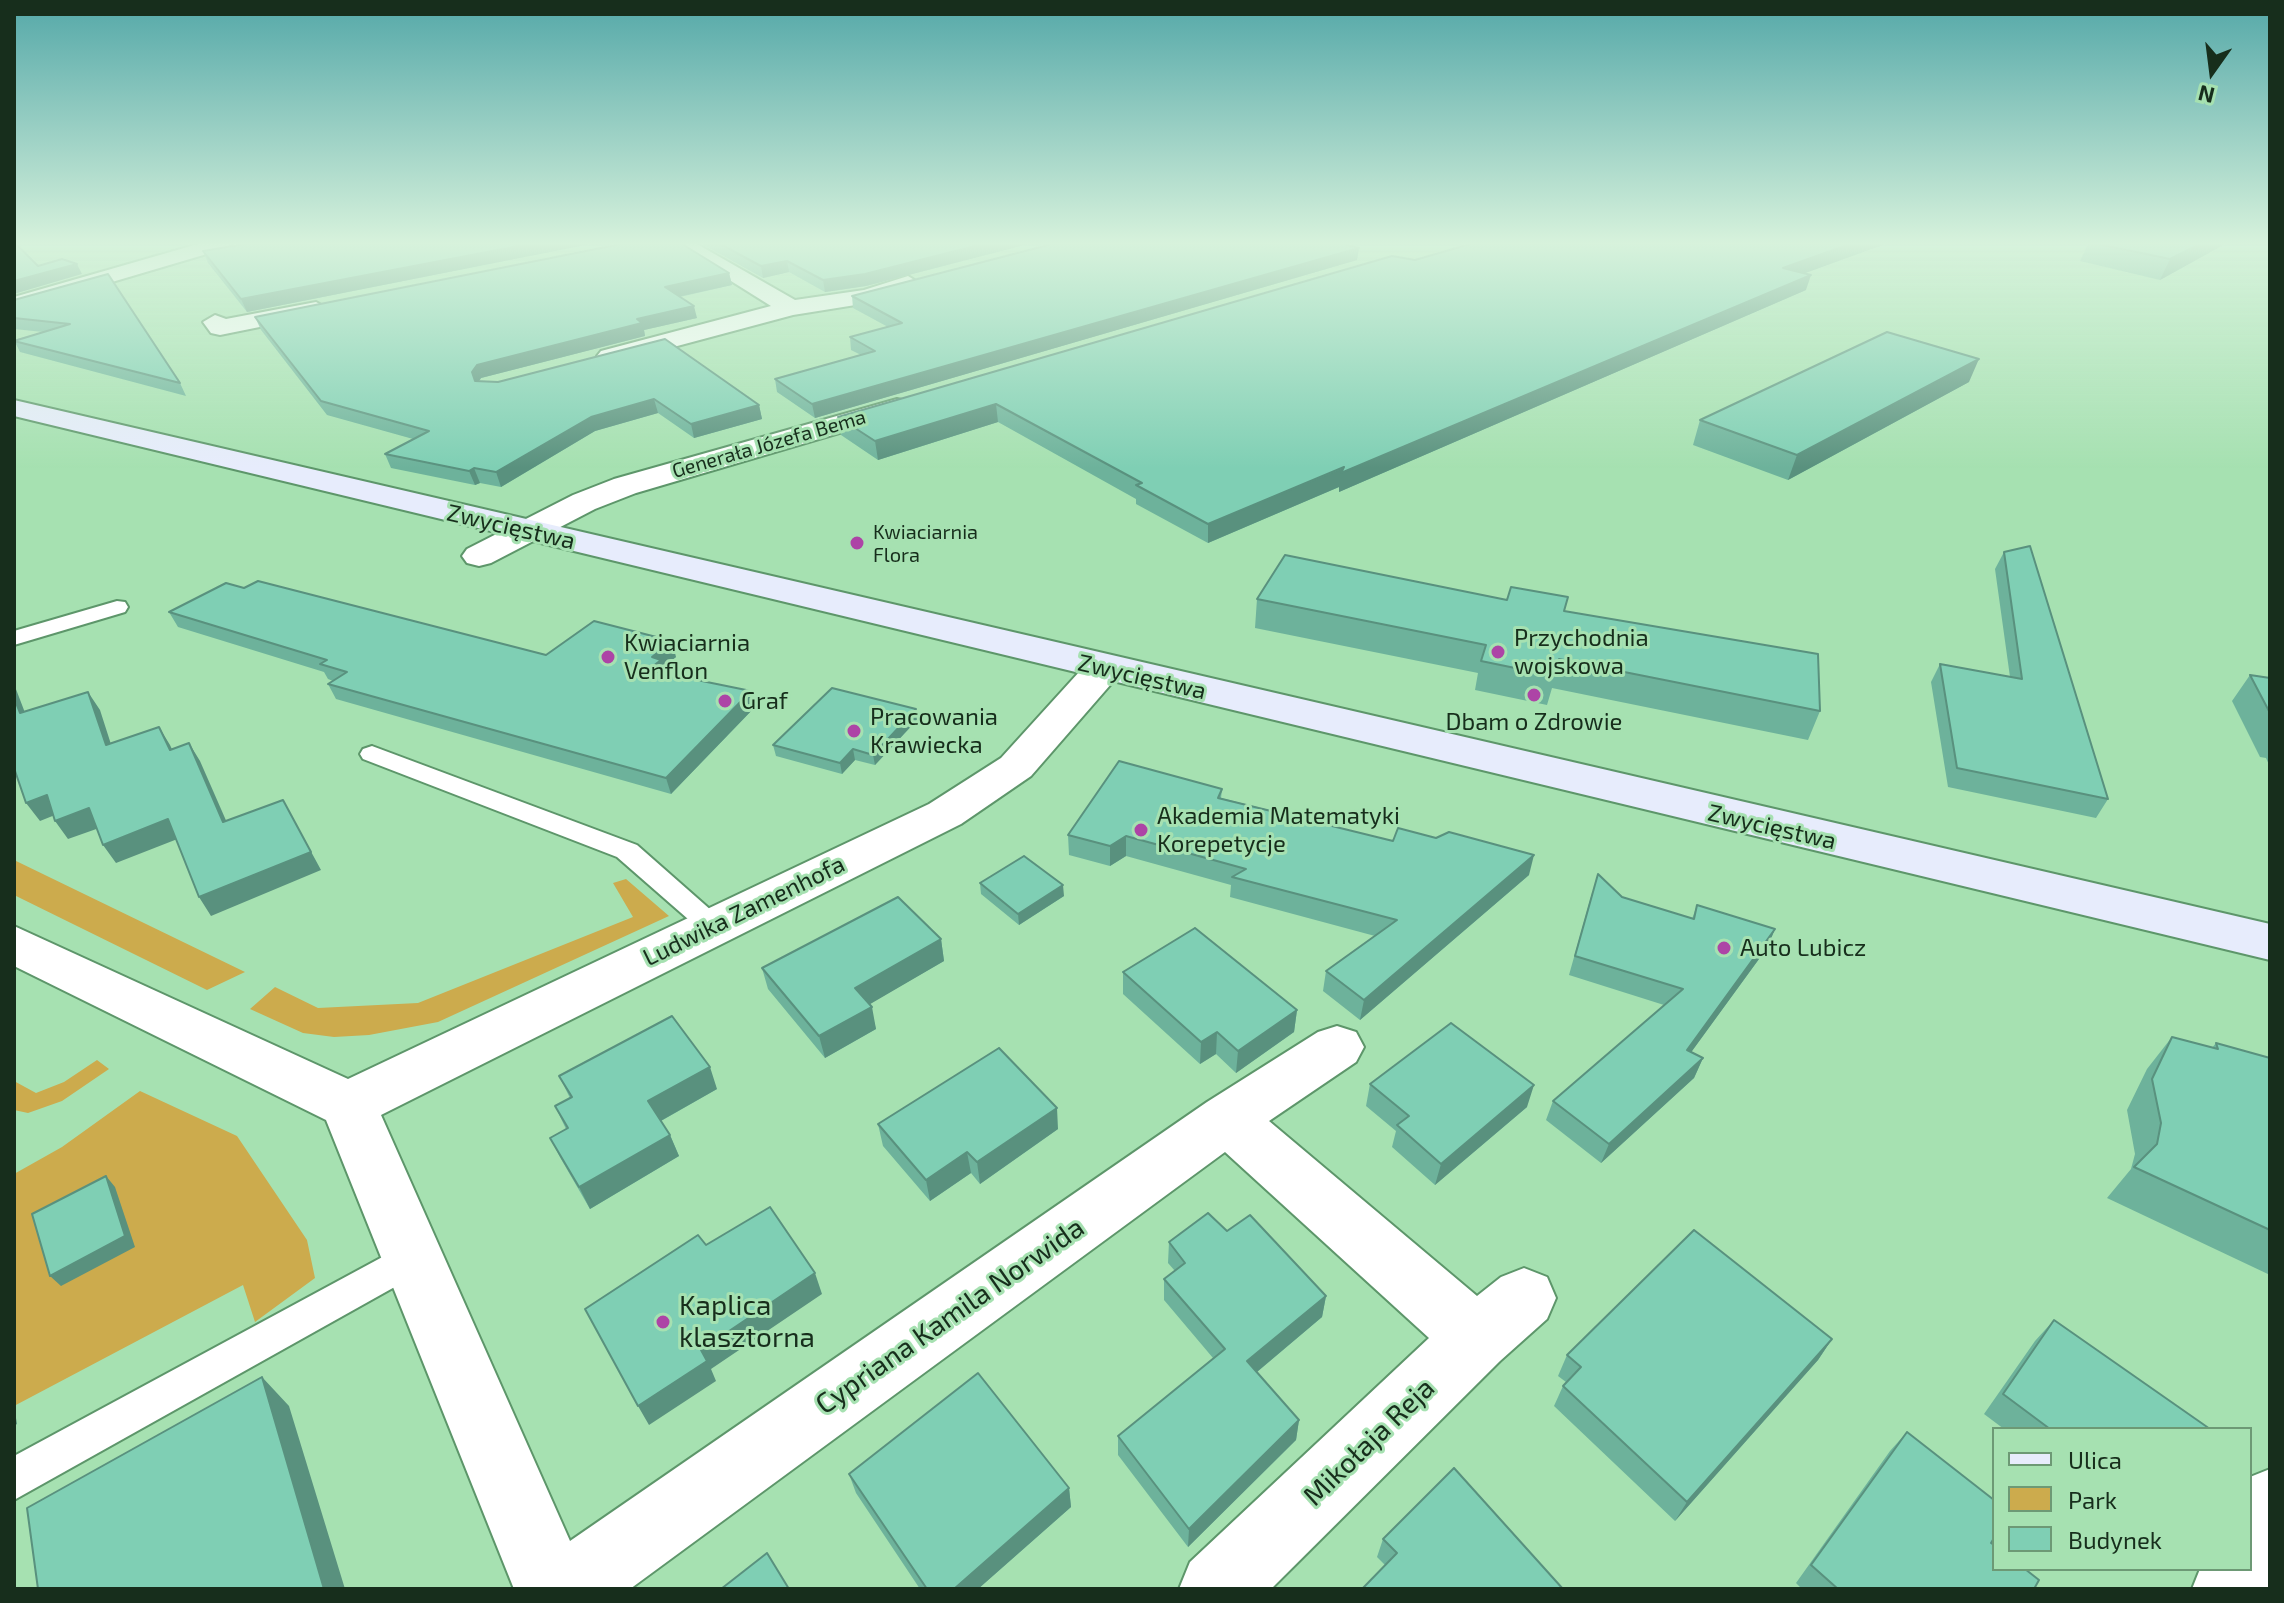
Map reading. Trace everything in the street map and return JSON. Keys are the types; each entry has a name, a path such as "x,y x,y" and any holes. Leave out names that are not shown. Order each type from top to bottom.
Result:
{"main road":[{"name":"Zwycięstwa","path":"14,408 2270,942"}],"street":[{"path":"215,322 220,328 265,319"},
{"path":"581,363 750,319"},
{"name":"Generała Józefa Bema","path":"479,556 526,529 625,486 922,400"},
{"name":"Ludwika Zamenhofa","path":"348,1105 945,814 1016,767 1104,668"},
{"path":"14,944 348,1105 552,1589"},
{"name":"Cypriana Kamila Norwida","path":"566,1589 1227,1119 1337,1047"},
{"name":"Mikołaja Reja","path":"1217,1589 1501,1318 1227,1119"},
{"path":"2252,1543 2270,1505"},
{"path":"2230,1589 2239,1571"}],"lane":[{"path":"14,638 117,607"},
{"path":"372,754 627,851 714,926"},
{"path":"14,1479 412,1258"}],"green space":[{"path":"14,860 245,972 207,990 14,895"},
{"path":"626,879 669,916 438,1022 369,1035 334,1037 303,1033 250,1009 275,987 318,1008 418,1003 633,917 613,883"},
{"path":"97,1060 109,1069 62,1101 28,1113 14,1110 14,1081 36,1093 64,1082"},
{"path":"140,1091 237,1136 307,1240 315,1278 255,1322 243,1285 14,1406 14,1174 62,1147"}],"building":[{"path":"22,319 138,319 180,383 14,341 70,324"},
{"path":"256,319 638,319 642,323 477,365 472,372 475,381 498,382 665,339 759,405 691,424 654,399 591,417 496,472 474,468 469,471 385,454 429,431 321,401"},
{"path":"894,319 1111,319 812,404 775,379 875,351 850,337 902,323"},
{"path":"1176,319 1707,319 1341,473 1344,467 1208,524 1136,485 1142,483 996,404 875,441 838,417"},
{"path":"1887,332 1979,359 1797,455 1700,420"},
{"path":"2030,546 2108,799 1957,768 1940,664 2022,679 2004,552"},
{"path":"1285,555 1507,600 1511,587 1568,597 1564,611 1818,654 1820,711 1559,659 1554,676 1481,661 1486,645 1257,599"},
{"path":"258,581 546,655 594,621 672,641 652,657 661,660 648,670 751,691 666,778 328,684 347,672 320,664 327,660 169,612 226,583 244,588"},
{"path":"2250,675 2270,678 2270,713"},
{"name":"Pracowania Krawiecka","path":"832,688 916,709 873,755 853,749 840,763 773,745"},
{"path":"88,692 106,745 159,727 170,750 189,743 223,822 283,800 311,852 199,897 168,819 103,845 89,808 55,821 47,795 26,803 14,768 14,698 20,713"},
{"path":"1119,761 1222,789 1218,798 1393,841 1398,828 1436,838 1449,832 1534,855 1364,1000 1326,971 1397,920 1232,877 1246,869 1126,836 1110,846 1068,835"},
{"path":"1024,856 1063,885 1018,914 980,883"},
{"path":"1598,874 1622,897 1694,919 1697,905 1775,929 1687,1050 1703,1058 1609,1144 1553,1101 1683,989 1575,956"},
{"path":"898,897 941,939 855,988 872,1007 819,1036 762,968"},
{"path":"1195,928 1297,1010 1238,1051 1217,1032 1201,1042 1123,972"},
{"path":"672,1016 710,1067 648,1101 670,1135 579,1187 550,1138 568,1128 555,1106 572,1097 559,1076"},
{"path":"1451,1023 1534,1085 1441,1164 1397,1125 1409,1116 1370,1084"},
{"path":"2172,1037 2218,1049 2216,1043 2270,1058 2270,1230 2134,1167 2157,1144 2161,1123 2152,1079"},
{"path":"999,1048 1057,1108 977,1162 967,1152 926,1180 878,1124"},
{"path":"106,1176 125,1236 50,1276 32,1214"},
{"path":"770,1207 815,1273 701,1350 707,1361 638,1406 585,1309 698,1235 706,1245"},
{"path":"1208,1213 1227,1231 1250,1215 1326,1296 1247,1361 1299,1420 1189,1529 1118,1436 1225,1349 1164,1279 1185,1263 1169,1242"},
{"path":"1694,1230 1832,1339 1687,1502 1563,1386 1581,1367 1567,1355"},
{"path":"2054,1320 2207,1427 2047,1427 2003,1394"},
{"path":"978,1373 1069,1488 954,1589 927,1589 849,1474"},
{"path":"262,1377 324,1589 38,1589 27,1508"},
{"path":"1907,1432 1992,1498 1992,1571 2028,1571 2039,1580 2034,1589 1838,1589 1811,1565"},
{"path":"1454,1468 1563,1589 1362,1589 1397,1553 1383,1539"},
{"path":"767,1553 789,1589 721,1589"}],"place":[{"name":"Kwiaciarnia Flora","path":"857,543"},
{"name":"Przychodnia wojskowa","path":"1498,652"},
{"name":"Kwiaciarnia Venflon","path":"608,657"},
{"name":"Dbam o Zdrowie","path":"1534,695"},
{"name":"Graf","path":"725,701"},
{"name":"Pracowania Krawiecka","path":"854,731"},
{"name":"Akademia Matematyki Korepetycje","path":"1141,830"},
{"name":"Auto Lubicz","path":"1724,948"},
{"name":"Kaplica klasztorna","path":"663,1322"}]}
